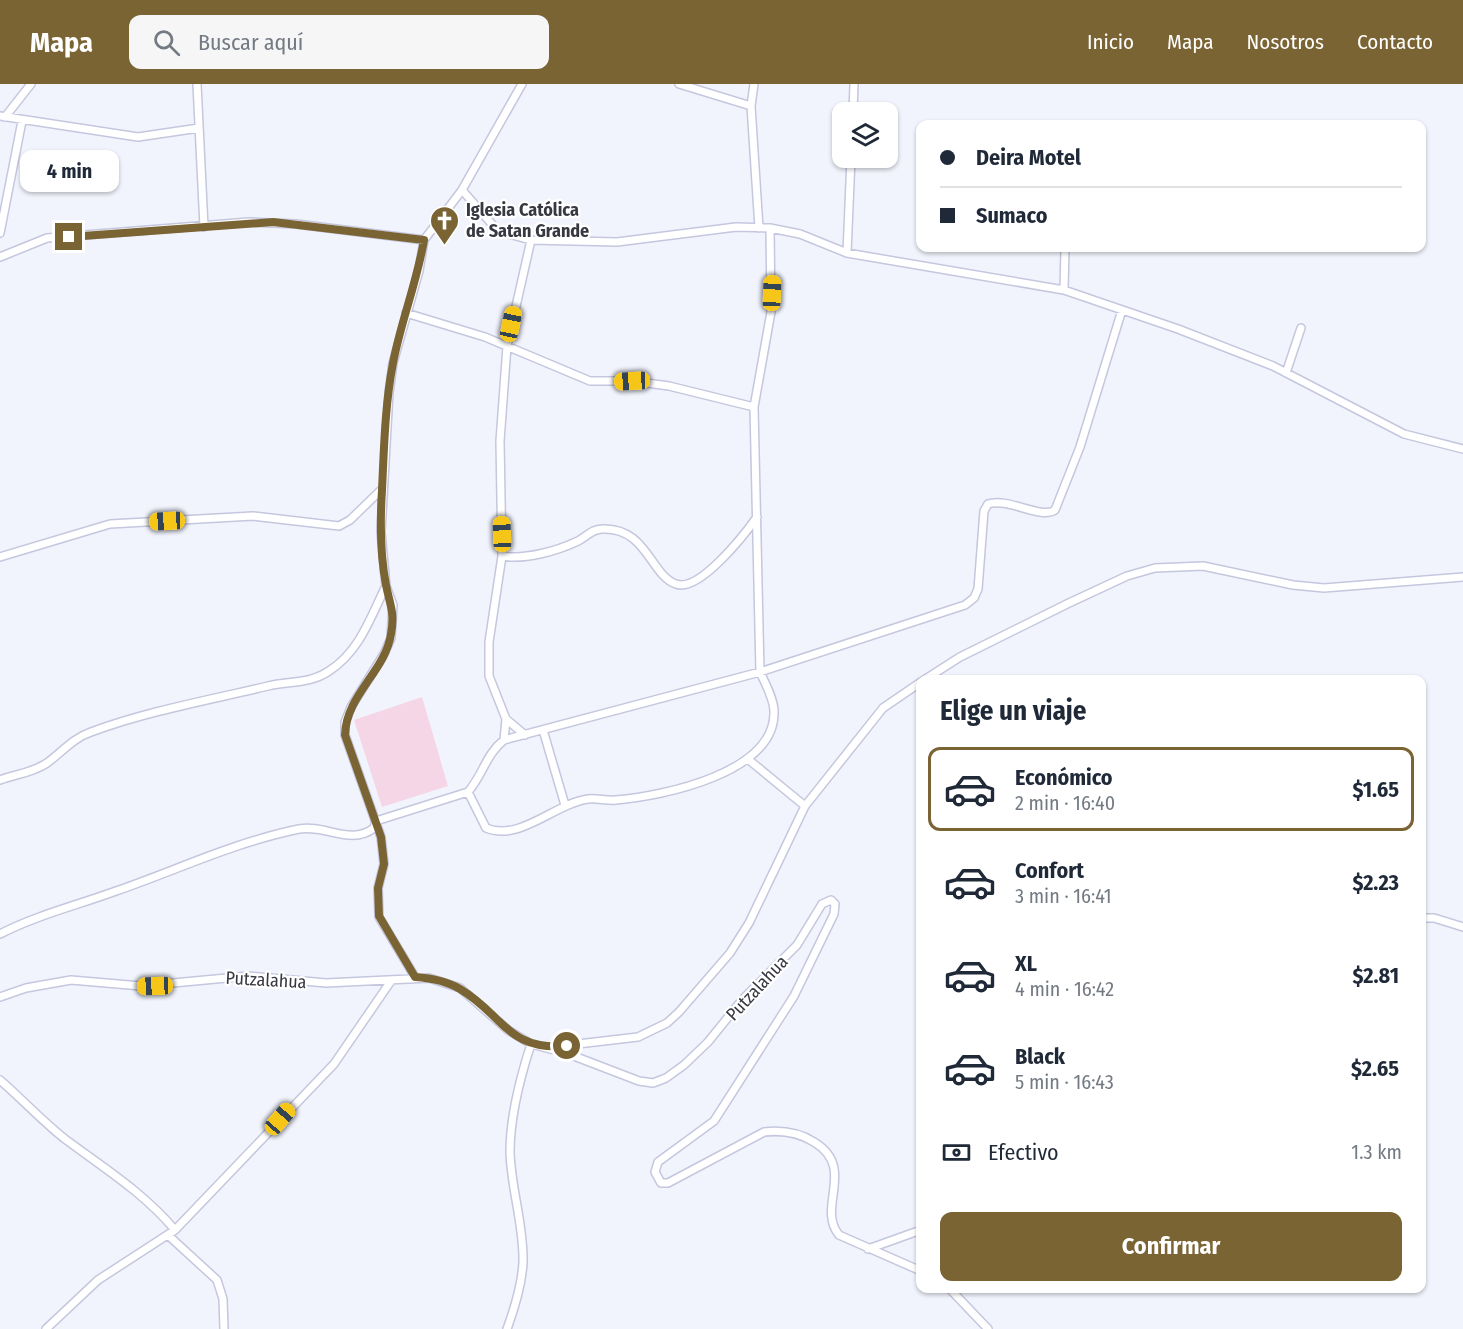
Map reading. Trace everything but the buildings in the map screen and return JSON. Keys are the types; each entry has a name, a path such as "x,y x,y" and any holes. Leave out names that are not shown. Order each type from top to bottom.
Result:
{"street":[{"path":"31,84 2,116 22,121 138,137 199,128"},
{"path":"197,84 204,227"},
{"path":"415,977 379,916 378,888 383,852 376,821 345,735 345,722 351,707 384,654 391,638 393,605 386,586 381,532 382,489 393,363 419,271 424,240 462,190 522,84"},
{"path":"679,84 751,106"},
{"path":"754,84 751,106 759,228"},
{"path":"853,102 854,84"},
{"path":"0,233 22,121"},
{"path":"847,253 851,168"},
{"path":"462,190 498,231 531,240 617,242 736,227 770,228 800,234 847,253 1064,290 1189,333 1286,373 1383,426 1404,434 1463,449"},
{"path":"0,257 47,238 273,222 424,240"},
{"path":"468,792 486,828 497,832 508,832 565,805 589,799 614,801 698,783 749,760 773,724 775,709 760,672 754,407 771,312 770,228"},
{"path":"504,740 506,720 489,676 488,660 502,556 500,441 507,345 531,240"},
{"path":"1064,290 1065,252"},
{"path":"376,821 468,792 479,779 488,756 504,740 760,672 833,646 909,625 965,605 974,598 980,576 984,511 987,504 999,500 1045,513 1055,510 1080,447 1122,310"},
{"path":"406,313 507,345 590,381 632,381 669,386 754,407"},
{"path":"1286,373 1301,328"},
{"path":"0,556 110,524 253,516 339,526 350,520 382,489"},
{"path":"502,556 522,557 572,544 597,529 605,528 636,540 669,580 676,585 685,585 718,562 757,517"},
{"path":"931,675 960,657 1069,603 1127,576 1155,568 1177,565 1203,566 1324,588 1463,577"},
{"path":"0,780 31,771 47,763 76,738 91,732 160,711 232,694 279,684 314,680 343,661 357,646 386,586"},
{"path":"546,1048 629,1039 646,1034 667,1023 704,986 730,953 749,923 805,806 883,708 916,685"},
{"path":"506,720 525,735"},
{"path":"543,730 565,805"},
{"path":"749,760 805,806"},
{"path":"0,934 18,925 251,842 302,828 326,830 349,836 362,835 374,828 376,821"},
{"name":"Putzalahua","path":"0,997 26,987 71,980 141,986 248,976 292,982 392,981 415,977 429,978 460,988 507,1030 531,1044 639,1081 653,1083 666,1078 708,1042 742,999 797,945 822,904 831,900 835,910 818,950 794,996 742,1079 714,1121 692,1140 658,1162 656,1172 661,1183 668,1183 764,1131 778,1130 801,1135 818,1144 834,1164 832,1216 836,1231 868,1249 916,1269"},
{"path":"1426,918 1434,918 1463,927"},
{"path":"46,1329 98,1280 172,1233 334,1064 392,981"},
{"path":"507,1329 517,1302 523,1260 512,1186 510,1149 516,1100 531,1044"},
{"path":"0,1080 63,1137 134,1189 160,1212 172,1233 217,1280 223,1299 224,1329"},
{"path":"868,1249 916,1232"},
{"path":"954,1293 988,1329"}],"shaded area":[{"path":"422,697 448,786 382,807 354,720"}],"place":[{"name":"Iglesia Católica de Satan Grande","path":"445,246"}],"route":[{"path":"69,237 273,222 424,240 419,271 393,363 389,393 381,532 386,586 393,605 391,638 384,654 351,707 345,722 345,735 381,837 384,864 378,888 379,916 415,977 429,978 460,988 507,1030 531,1044 546,1048 567,1046"}]}
